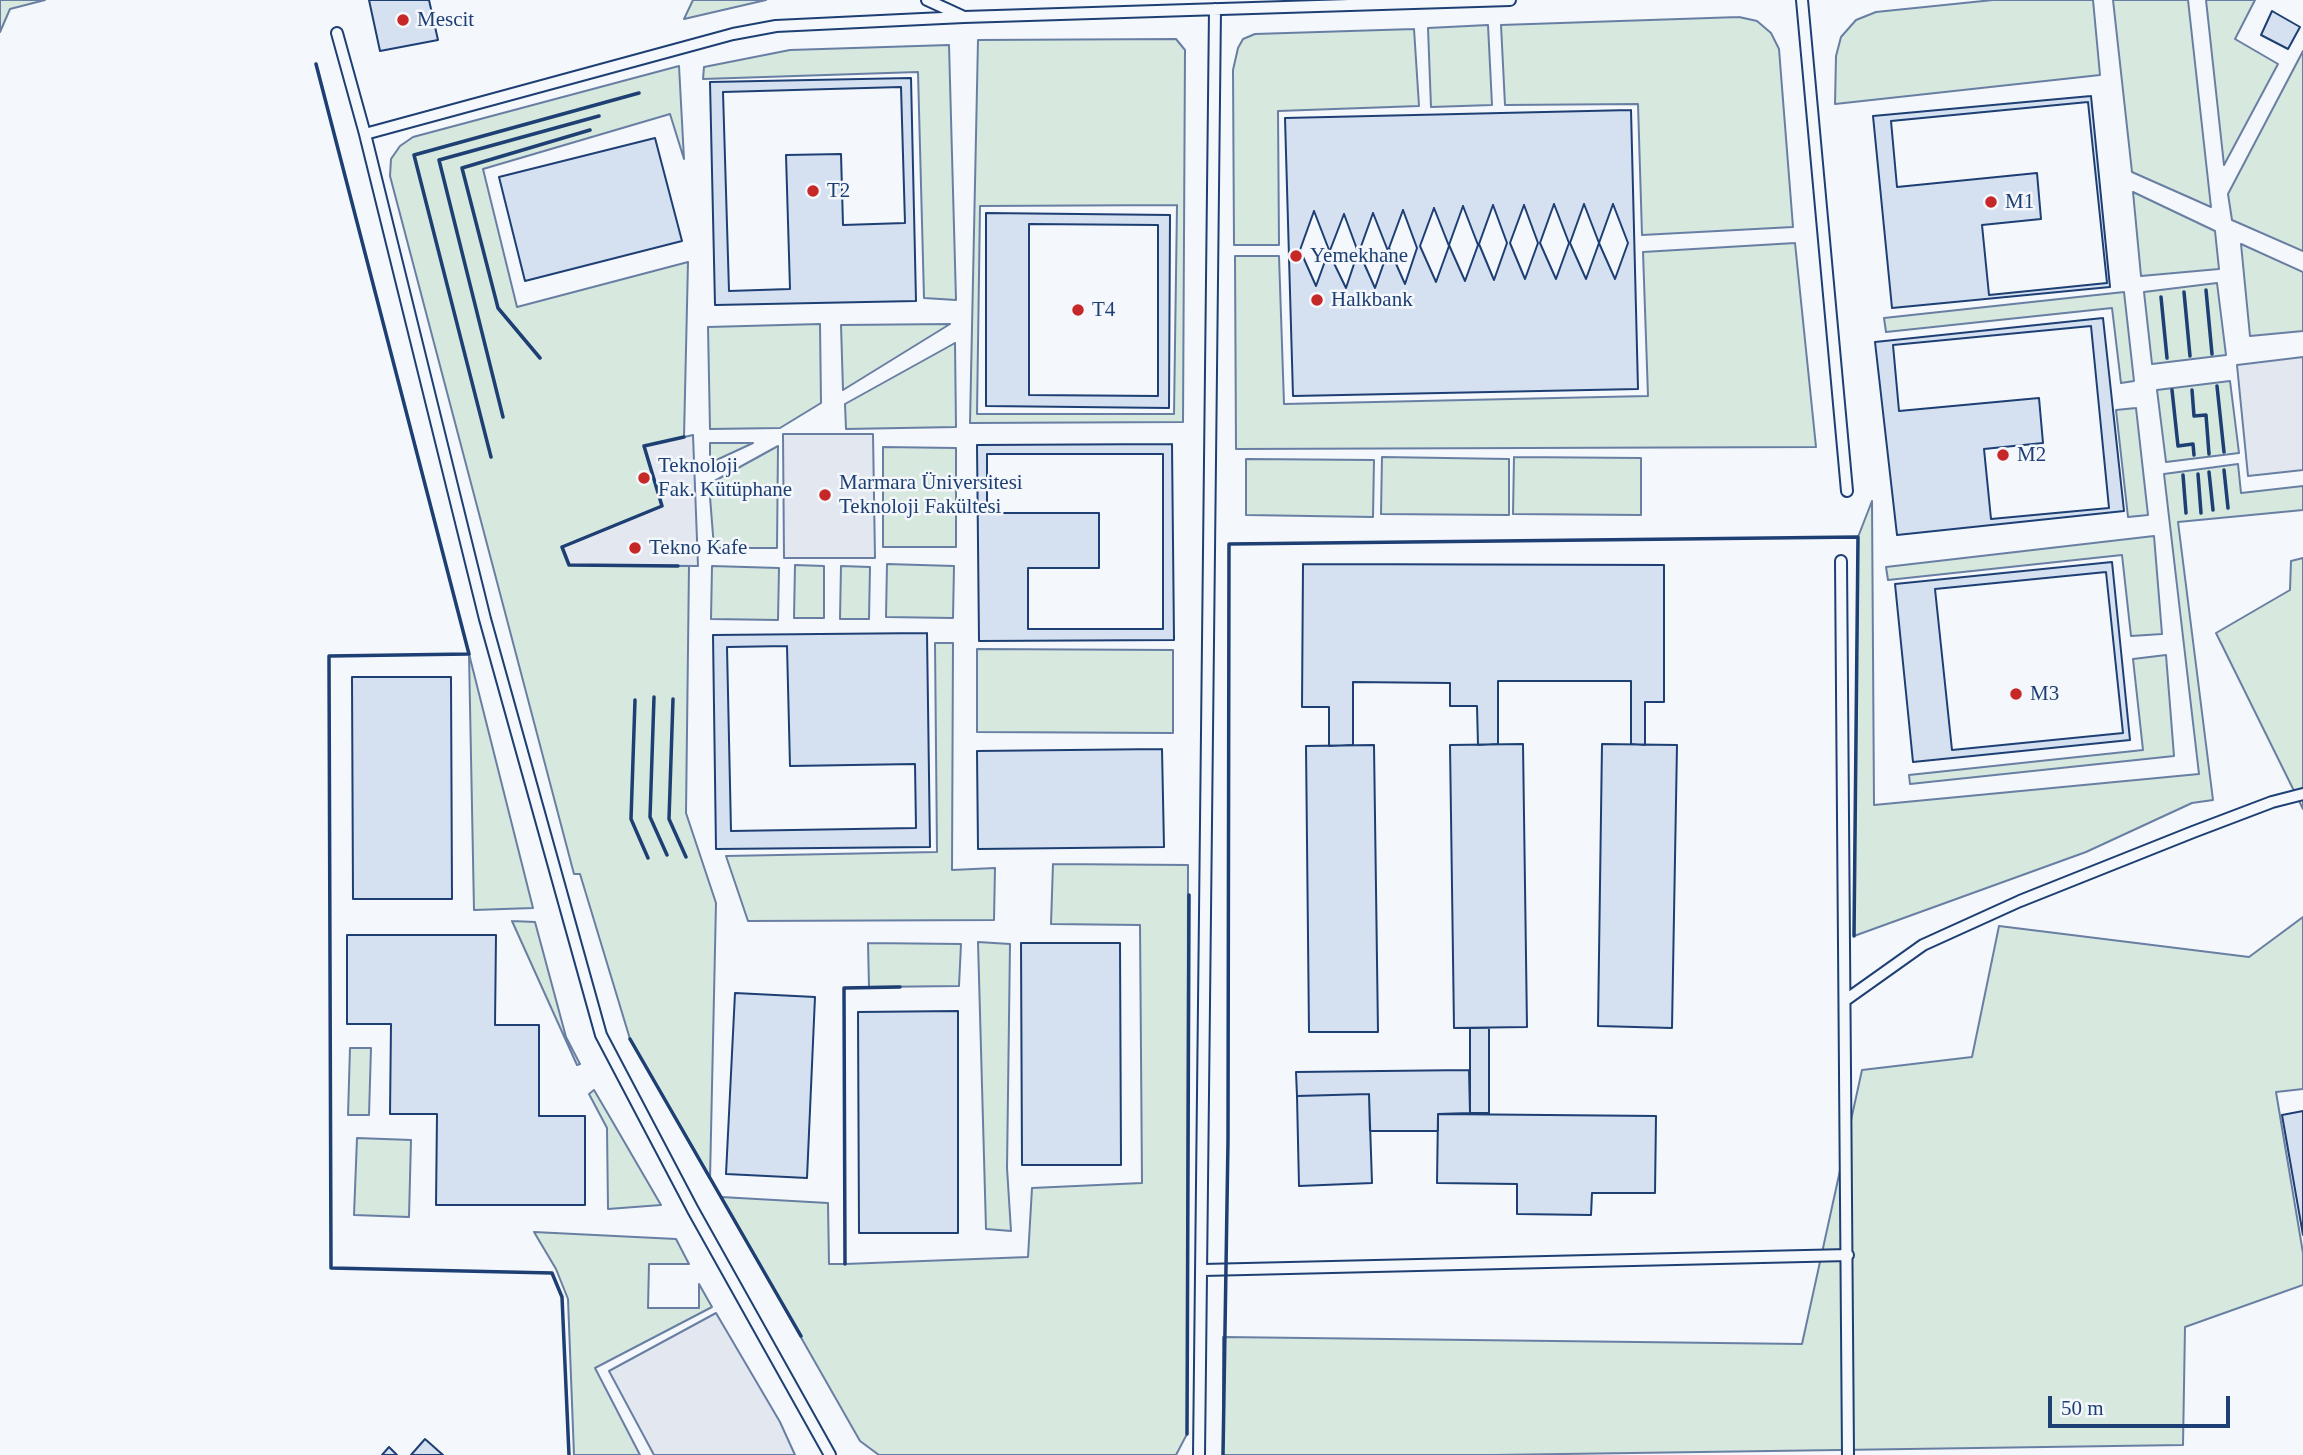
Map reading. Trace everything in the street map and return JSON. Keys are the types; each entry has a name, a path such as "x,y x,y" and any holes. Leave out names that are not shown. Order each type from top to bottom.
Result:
{"lane":[{"path":"927,0 964,17"},
{"path":"1121,0 1122,12"},
{"path":"365,134 733,34 819,22 1510,0"},
{"path":"1802,0 1847,491"},
{"path":"1199,1455 1215,9"},
{"path":"337,33 365,134 485,619 601,1035 693,1210 830,1455"},
{"path":"1841,561 1847,999 1848,1455"},
{"path":"1847,999 1923,945 2193,832 2272,802 2303,794"},
{"path":"1203,1270 1848,1255"}],"shaded area":[{"path":"0,0 45,0 10,9 0,32"},
{"path":"693,0 766,0 684,19"},
{"path":"1993,0 2093,0 2100,75 1835,104 1836,56 1841,37 1856,20 1876,12"},
{"path":"2113,0 2188,0 2211,207 2132,172"},
{"path":"2206,0 2255,0 2235,39 2278,64 2224,165"},
{"path":"1739,17 1757,21 1771,33 1779,49 1793,227 1642,235 1638,104 1505,105 1501,25"},
{"path":"1488,25 1492,105 1431,107 1428,28"},
{"path":"1414,29 1419,106 1278,111 1279,245 1234,245 1233,70 1243,39 1255,34"},
{"path":"1176,39 1185,50 1183,422 970,423 978,40","holes":["1177,205 1174,414 977,414 980,206"]},
{"path":"949,45 956,300 924,298 918,72 703,79 704,67 790,50"},
{"path":"2303,51 2303,251 2232,220 2228,194"},
{"path":"679,66 684,159 670,114 483,169 517,307 688,262 684,437 644,446 662,506 569,565 689,566 686,813 716,903 710,1179 630,1039 580,874 574,874 390,176 391,159 400,146 413,137"},
{"path":"2133,192 2215,231 2219,269 2141,276"},
{"path":"1795,243 1816,447 1236,449 1235,256 1279,256 1284,404 1648,396 1643,252"},
{"path":"2241,244 2303,272 2303,331 2250,336"},
{"path":"2217,283 2226,355 2152,364 2144,292"},
{"path":"2124,292 2134,381 2121,383 2112,308 1886,332 1884,318"},
{"path":"820,324 821,403 780,428 710,429 708,327"},
{"path":"950,324 843,390 841,325"},
{"path":"955,343 956,427 846,429 845,404"},
{"path":"2303,357 2303,470 2248,476 2237,365"},
{"path":"2230,381 2239,453 2166,462 2157,390"},
{"path":"2136,408 2148,515 2128,517 2116,410"},
{"path":"783,434 873,434 875,558 784,558"},
{"path":"693,435 698,566 569,565 562,547 662,506 644,446"},
{"path":"710,443 753,443 710,463"},
{"path":"778,446 777,548 714,548 709,484"},
{"path":"883,447 956,448 956,547 883,547"},
{"path":"1382,457 1509,459 1509,515 1381,514"},
{"path":"1514,457 1641,458 1641,515 1513,514"},
{"path":"1246,459 1374,460 1373,517 1246,515"},
{"path":"2238,464 2241,493 2303,486 2303,510 2178,522 2213,800 2192,803 2086,852 1854,936 1858,537 1872,501 1874,805 2199,774 2164,474"},
{"path":"2154,536 2162,634 2131,636 2122,555 1888,580 1886,567"},
{"path":"2303,558 2303,809 2216,633 2290,590 2291,561"},
{"path":"887,564 954,566 953,618 886,617"},
{"path":"795,565 824,566 824,618 794,618"},
{"path":"712,566 779,568 778,620 711,619"},
{"path":"841,566 870,567 869,619 840,619"},
{"path":"935,643 953,643 952,870 995,868 994,920 748,921 726,856 937,852"},
{"path":"977,649 1173,650 1173,733 977,732"},
{"path":"469,654 533,908 474,910"},
{"path":"2166,655 2174,756 1910,784 1909,775 2143,750 2133,659"},
{"path":"1053,864 1188,865 1187,1434 1176,1455 879,1455 860,1441 721,1197 828,1203 829,1264 845,1264 1028,1257 1032,1188 1142,1183 1140,925 1051,924"},
{"path":"2303,917 2303,1089 2276,1092 2303,1253 2303,1285 2185,1327 2183,1445 1494,1455 1223,1455 1223,1337 1802,1344 1862,1070 1972,1057 1999,926 2249,957"},
{"path":"512,921 535,922 566,1037 580,1064 577,1065"},
{"path":"978,942 1010,944 1007,1168 1011,1231 986,1229"},
{"path":"868,943 961,944 959,986 869,987"},
{"path":"350,1048 371,1048 369,1115 348,1115"},
{"path":"594,1090 661,1205 608,1209 607,1128 589,1094"},
{"path":"357,1138 411,1140 409,1217 354,1215"},
{"path":"534,1232 676,1239 689,1264 649,1264 648,1308 699,1308 699,1284 712,1307 595,1368 640,1455 574,1455 568,1299 556,1269"},
{"path":"716,1313 780,1422 795,1455 654,1455 609,1371"}],"building":[{"name":"Mescit","path":"369,0 429,0 438,40 380,51"},
{"path":"2272,11 2300,27 2288,49 2261,35"},
{"name":"T2","path":"911,78 916,301 715,305 710,82"},
{"path":"901,87 905,223 843,225 841,154 786,155 790,289 729,291 723,92"},
{"name":"M1","path":"2091,96 2110,287 1892,308 1873,116"},
{"path":"2088,102 2107,283 1989,295 1982,225 2041,219 2037,173 1897,187 1891,121"},
{"name":"Yemekhane","path":"1631,110 1638,389 1293,396 1285,118","holes":["1554,204 1569,243 1556,279 1540,243","1584,204 1599,243 1586,279 1570,243","1613,204 1628,243 1615,279 1599,243","1493,205 1507,243 1494,280 1479,244","1524,205 1538,243 1525,279 1510,243","1463,206 1478,245 1465,281 1449,245","1434,208 1449,246 1436,282 1420,246","1403,210 1417,248 1405,284 1389,248","1314,211 1329,250 1316,286 1300,250","1373,213 1388,251 1375,288 1359,252","1344,214 1358,252 1346,288 1329,253"]},
{"path":"655,138 682,241 525,281 499,177"},
{"name":"T4","path":"986,213 1170,215 1169,408 986,406"},
{"name":"T4","path":"1029,224 1158,225 1158,396 1029,395"},
{"name":"M2","path":"2103,318 2124,511 1897,535 1875,342"},
{"path":"2091,326 2109,508 1991,519 1984,449 2043,443 2039,398 1899,411 1893,345"},
{"path":"1172,444 1174,640 979,641 977,445"},
{"path":"987,454 1163,454 1163,629 1028,629 1028,568 1099,568 1099,513 987,513"},
{"name":"M3","path":"2112,562 2130,740 1913,762 1895,584"},
{"path":"1303,564 1664,565 1664,702 1645,702 1645,745 1631,744 1631,681 1498,681 1498,744 1478,745 1477,706 1450,706 1450,683 1353,682 1353,745 1329,746 1329,707 1302,707"},
{"name":"M3","path":"2106,572 2123,733 1952,750 1935,589"},
{"path":"927,633 930,847 716,849 713,635"},
{"path":"787,646 790,766 915,764 916,828 731,831 727,647"},
{"path":"352,677 451,677 452,899 353,899"},
{"path":"1523,744 1527,1027 1454,1028 1450,745"},
{"path":"1602,744 1677,745 1672,1028 1598,1026"},
{"path":"1374,745 1378,1032 1309,1032 1306,746"},
{"path":"1162,749 1164,847 978,849 977,751"},
{"path":"347,935 496,935 495,1025 539,1025 539,1116 585,1116 585,1205 436,1205 437,1114 390,1114 391,1024 347,1024"},
{"path":"1021,943 1120,943 1121,1165 1022,1165"},
{"path":"735,993 815,997 807,1178 726,1174"},
{"path":"958,1011 958,1233 859,1233 858,1012"},
{"path":"1470,1028 1489,1028 1489,1113 1470,1113"},
{"path":"1469,1070 1470,1113 1438,1114 1438,1131 1370,1131 1369,1094 1297,1096 1296,1072"},
{"path":"1369,1094 1372,1183 1299,1186 1297,1096"},
{"path":"2303,1111 2303,1235 2282,1115"},
{"path":"1438,1114 1656,1116 1655,1193 1592,1193 1591,1215 1517,1214 1517,1184 1437,1183"},
{"path":"425,1439 443,1455 411,1455"},
{"path":"389,1447 397,1455 382,1455"}],"wall":[{"path":"316,64 469,654 329,656 331,1268 552,1273 562,1297 569,1455"},
{"path":"491,457 414,155 639,93"},
{"path":"503,417 439,160 599,116"},
{"path":"540,358 498,308 462,168 590,130"},
{"path":"2206,290 2212,354"},
{"path":"2184,292 2190,356"},
{"path":"2161,297 2167,358"},
{"path":"2217,386 2224,452"},
{"path":"2172,390 2178,446 2193,444 2194,455"},
{"path":"2192,390 2194,416 2206,415 2209,454"},
{"path":"678,566 569,565 562,547 662,506 644,446 684,437"},
{"path":"2224,470 2228,508"},
{"path":"2209,472 2213,510"},
{"path":"2198,474 2201,513"},
{"path":"2183,475 2186,513"},
{"path":"1223,1455 1228,1141 1229,544 1858,537 1854,936"},
{"path":"654,697 650,817 667,855"},
{"path":"673,699 669,819 686,857"},
{"path":"635,700 631,819 648,858"},
{"path":"1187,1434 1189,895"},
{"path":"845,1264 844,988 900,987"},
{"path":"630,1039 801,1336"}],"place":[{"name":"Mescit","path":"403,20"},
{"name":"T2","path":"813,191"},
{"name":"M1","path":"1991,202"},
{"name":"Yemekhane","path":"1296,256"},
{"name":"Halkbank","path":"1317,300"},
{"name":"T4","path":"1078,310"},
{"name":"M2","path":"2003,455"},
{"name":"Teknoloji Fak. Kütüphane","path":"644,478"},
{"name":"Marmara Üniversitesi Teknoloji Fakültesi","path":"825,495"},
{"name":"Tekno Kafe","path":"635,548"},
{"name":"M3","path":"2016,694"}]}
